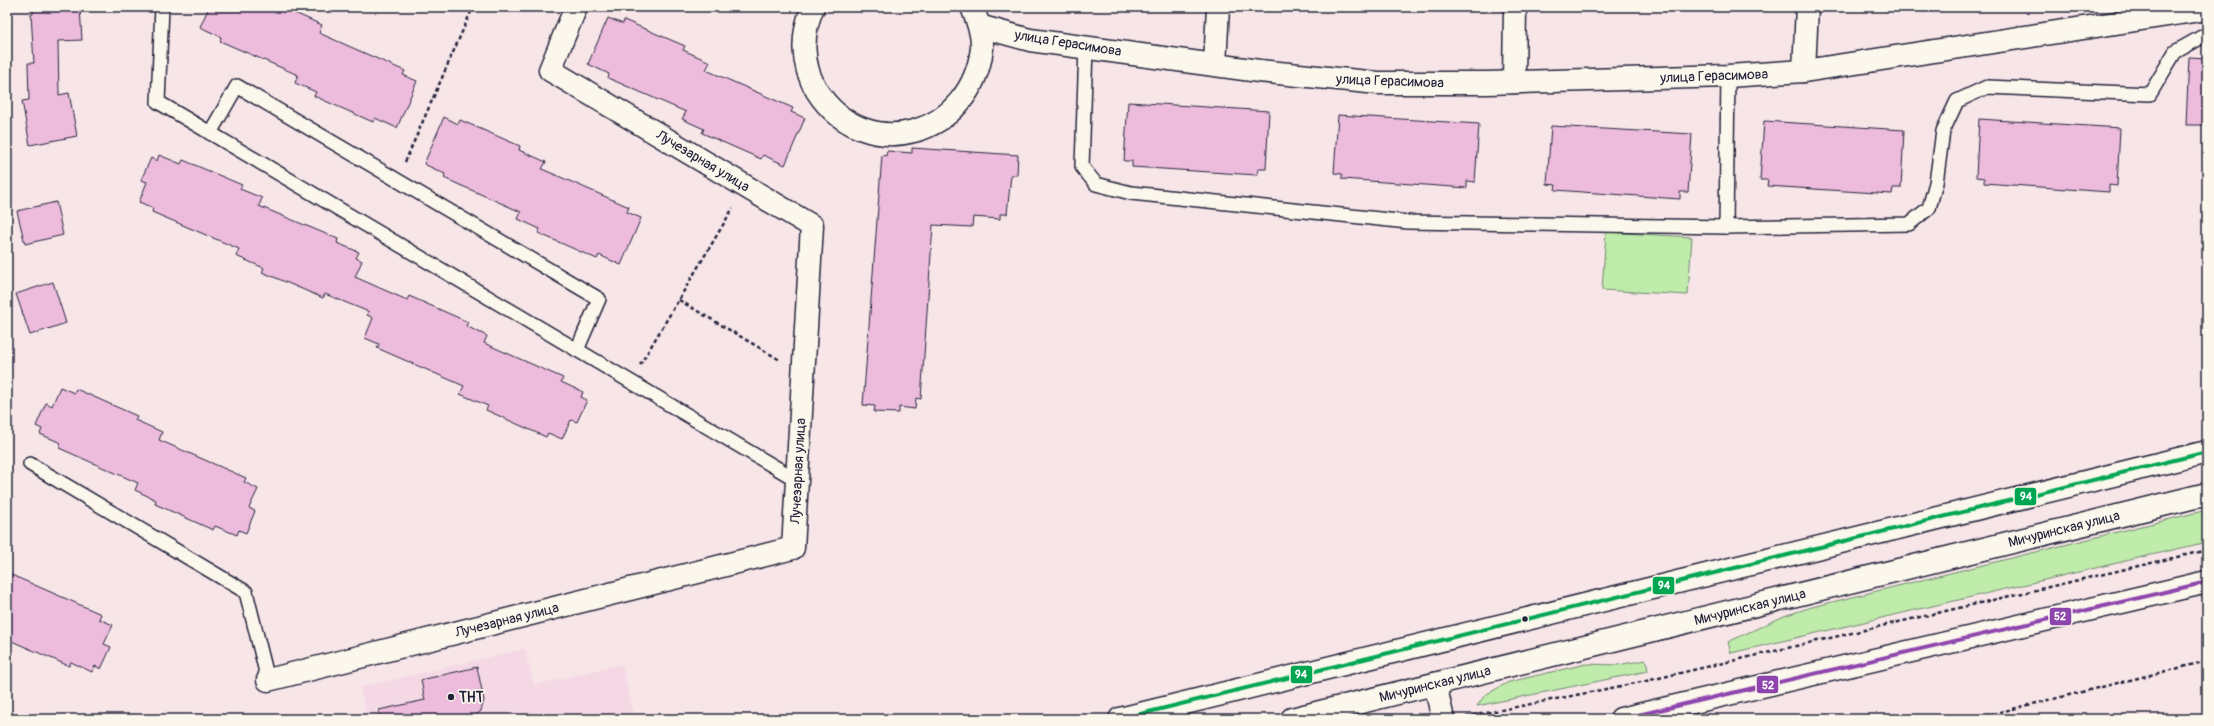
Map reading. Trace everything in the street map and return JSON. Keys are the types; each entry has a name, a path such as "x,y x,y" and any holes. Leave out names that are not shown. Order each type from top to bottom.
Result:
{"street":[{"name":"Лучезарная улица","path":"268,680 793,548 812,226 550,70 576,7"},
{"path":"813,7 806,23 804,52 810,80 826,105 843,119 849,123 876,133 905,134 933,125 956,107 973,84 982,47 976,16"},
{"path":"1215,65 1218,7"},
{"path":"1514,82 1515,7"},
{"path":"1804,71 1807,7"},
{"name":"улица Герасимова","path":"976,16 1030,40 1086,46 1215,65 1378,83 1514,82 1728,76 1804,71 2130,14 2207,10"},
{"path":"1120,719 2207,452"},
{"name":"Мичуринская улица","path":"1292,719 2207,494"},
{"path":"1621,719 2207,582"},
{"path":"1435,684 1443,719"}],"lane":[{"path":"162,7 158,102 797,480"},
{"path":"1086,46 1082,167 1096,184 1131,193 1408,222 1726,227 1909,224 1929,208 1936,183 1943,131 1957,101 1987,87 2150,94 2175,52 2207,34"},
{"path":"1726,227 1728,76"},
{"path":"210,133 237,86 599,299 577,350"},
{"path":"30,464 246,592 268,680"}],"path":[{"path":"397,180 473,7"},
{"path":"631,382 746,186"},
{"path":"679,300 803,374"},
{"path":"1465,718 1646,681 2207,550"},
{"path":"1972,719 2207,661"}],"shaded area":[{"path":"525,649 534,685 622,664 635,719 367,719 360,687"}],"green space":[{"path":"1606,232 1692,237 1688,295 1602,290"},
{"path":"2207,510 2207,542 1731,653 1728,642 1784,616 1812,607"},
{"path":"1646,660 1648,671 1477,706 1485,695 1509,682 1586,664 1618,665"}],"building":[{"path":"33,7 80,7 82,40 58,41 59,95 69,93 77,136 30,145 22,101 29,100 28,63 34,63 31,14 33,14"},
{"path":"209,7 298,7 295,13 322,25 319,33 405,71 403,75 417,81 397,128 375,118 373,122 314,96 316,92 295,83 298,75 220,41 221,37 200,27"},
{"path":"608,18 623,24 624,20 685,46 683,50 710,62 706,70 793,108 791,112 805,118 785,165 763,155 761,159 702,133 704,129 682,119 686,112 608,78 609,74 588,64"},
{"path":"2189,57 2207,58 2207,125 2186,125"},
{"path":"1128,102 1269,111 1266,169 1258,169 1257,175 1132,167 1132,161 1124,161"},
{"path":"1338,115 1479,124 1475,182 1467,181 1467,188 1342,179 1342,174 1334,173"},
{"path":"444,117 458,124 460,120 520,146 519,150 546,162 542,169 629,207 627,212 641,218 621,265 599,255 597,259 538,233 540,229 518,219 521,212 444,178 445,174 424,164"},
{"path":"1979,119 2120,128 2117,186 2109,185 2109,192 1984,183 1984,178 1976,177"},
{"path":"1764,121 1904,130 1901,188 1893,188 1892,194 1767,186 1768,180 1760,180"},
{"path":"1551,126 1692,134 1688,192 1680,192 1680,199 1555,190 1556,185 1547,184"},
{"path":"912,148 1018,155 1017,175 1011,175 1007,214 1000,214 1000,219 973,217 972,227 933,225 921,399 916,398 915,409 899,407 899,413 874,412 875,406 863,405 882,155 886,156 887,151 912,153"},
{"path":"159,155 181,164 183,160 242,185 240,189 262,198 259,206 338,239 337,243 359,252 356,258 362,261 355,277 407,300 409,296 468,322 466,326 487,336 484,343 563,378 561,382 583,392 581,397 587,400 577,422 571,420 562,439 548,433 546,437 486,410 488,406 460,394 464,386 377,348 379,344 365,338 373,318 367,315 369,312 325,294 323,298 262,272 264,268 236,256 239,249 152,212 153,208 139,202 147,182 141,180 151,158 157,161"},
{"path":"56,202 63,235 25,244 17,211"},
{"path":"53,282 66,323 30,335 16,294"},
{"path":"60,387 74,393 76,389 137,416 135,420 162,432 159,440 246,478 244,482 258,489 249,508 255,511 246,533 239,530 237,535 215,526 213,530 155,504 156,500 135,490 138,483 59,448 61,443 40,434 42,429 36,426 46,403 52,406"},
{"path":"7,573 101,614 99,619 113,625 104,644 111,647 101,669 95,666 92,672 71,662 69,666 7,639"},
{"path":"477,667 484,700 481,711 471,719 380,719 379,710 425,700 421,680"}],"transit line":[{"name":"94","path":"1120,719 2207,452"},
{"name":"52","path":"1621,719 2207,582"}],"place":[{"name":"ТНТ","path":"451,697"}]}
